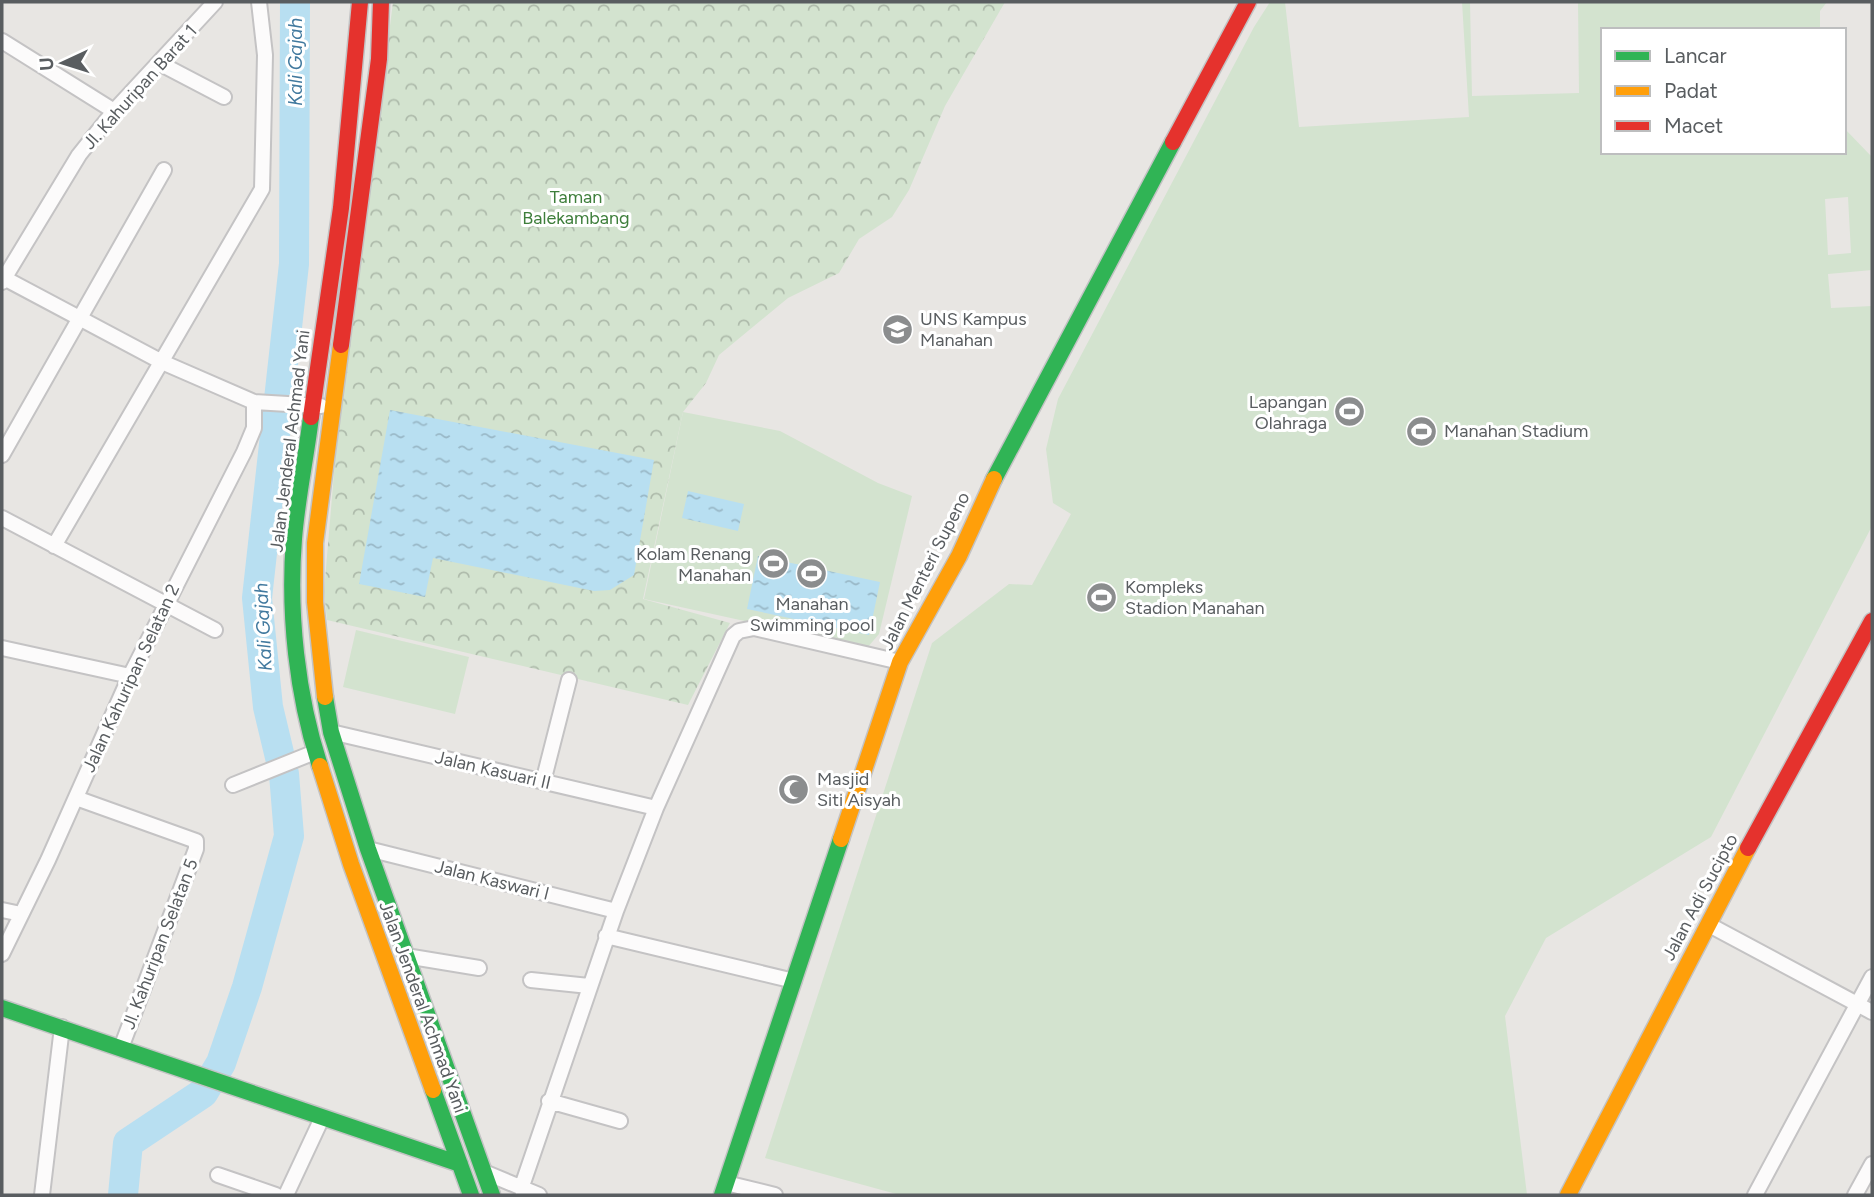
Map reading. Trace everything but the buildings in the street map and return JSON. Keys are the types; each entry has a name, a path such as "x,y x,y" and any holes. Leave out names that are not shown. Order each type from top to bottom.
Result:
{"main road":[{"name":"Jalan Jenderal Achmad Yani","path":"360,2 341,208 305,405 294,540 295,625 310,754 471,1195"},
{"name":"Jalan Jenderal Achmad Yani","path":"381,2 379,59 315,543 316,615 331,732 368,849 492,1195"},
{"name":"Jalan Menteri Supeno","path":"724,1189 900,662 959,556 1008,449 1248,2"},
{"name":"Jalan Adi Sucipto","path":"1567,1195 1705,926 1872,621"},
{"name":"Jalan Adi Sucipto","path":"1578,1195 1715,928 1872,639"},
{"path":"2,1008 460,1164"}],"street":[{"name":"Jl. Kahuripan Barat 1","path":"3,279 79,155 114,111 215,2"},
{"path":"54,546 262,189 265,55 259,2"},
{"path":"2,41 114,111"},
{"path":"159,63 224,97"},
{"path":"2,455 82,319 164,170"},
{"path":"3,279 162,362 257,402 332,408"},
{"name":"Jalan Kahuripan Selatan 2","path":"2,954 130,676 244,453 254,428 257,402"},
{"path":"2,518 215,630"},
{"path":"521,1189 615,911 656,808 729,642 739,631 754,628 900,662"},
{"path":"2,648 130,676"},
{"path":"543,782 569,680"},
{"name":"Jalan Kasuari II","path":"331,732 656,808"},
{"path":"233,785 310,754"},
{"name":"Jl. Kahuripan Selatan 5","path":"76,798 196,841 196,849 121,1048"},
{"name":"Jalan Kaswari I","path":"368,849 615,911"},
{"path":"2,910 21,914"},
{"path":"1715,928 1872,1012"},
{"path":"606,936 794,981"},
{"path":"406,956 479,968"},
{"path":"1755,1195 1872,977"},
{"path":"531,980 589,986"},
{"path":"42,1195 62,1027"},
{"path":"549,1101 620,1121"},
{"path":"286,1195 322,1118"},
{"path":"1855,1195 1872,1164"},
{"path":"484,1172 539,1195"},
{"path":"218,1175 276,1195"},
{"path":"724,1189 775,1195"}],"green space":[{"name":"Taman Balekambang","path":"393,2 1005,2 945,106 909,190 892,217 859,239 839,273 788,298 719,355 706,383 683,412 643,599 730,623 688,705 327,620 324,592 335,461"},
{"name":"Kompleks Stadion Manahan","path":"1270,2 1285,2 1299,127 1469,117 1462,2 1470,2 1472,96 1579,93 1578,2 1827,2 1820,11 1820,28 1601,28 1601,154 1846,154 1846,130 1872,157 1872,270 1828,274 1831,308 1872,306 1872,526 1711,837 1546,938 1505,1016 1527,1195 900,1195 765,1158 932,643 1009,584 1032,585 1071,514 1053,503 1046,449 1058,399 1254,27","holes":["1848,197 1851,253 1828,255 1825,199"]},
{"name":"Kolam Renang Manahan","path":"683,412 780,431 878,483 912,496 879,634 867,648 644,599"},
{"path":"356,630 469,657 455,714 343,687"}],"water":[{"path":"390,410 654,460 634,575 610,590 594,591 433,558 425,597 359,584"},
{"path":"688,491 744,504 738,531 682,518"},
{"path":"758,556 880,582 869,635 747,609"}],"waterway":[{"name":"Kali Gajah","path":"123,1195 128,1143 203,1093 221,1063 247,987 289,836 284,774 268,707 257,598 294,264 295,2"}],"traffic: fast":[{"path":"994,479 1173,142"},
{"path":"311,417 295,524 292,596 300,683 320,766"},
{"path":"325,697 331,732 368,849 492,1195"},
{"path":"722,1195 841,839"},
{"path":"2,1008 460,1164"},
{"path":"433,1090 471,1195"}],"traffic: slow":[{"path":"325,697 315,602 315,543 341,345"},
{"path":"841,839 900,662 959,556 994,479"},
{"path":"320,766 351,864 433,1090"},
{"path":"1568,1195 1748,848"}],"traffic: jam":[{"path":"311,417 341,208 360,2"},
{"path":"341,345 379,59 381,2"},
{"path":"1173,142 1248,2"},
{"path":"1748,848 1872,621"}],"place":[{"name":"UNS Kampus Manahan","path":"897,329"},
{"name":"Lapangan Olahraga","path":"1350,412"},
{"name":"Manahan Stadium","path":"1421,431"},
{"name":"Kolam Renang Manahan","path":"774,564"},
{"name":"Manahan Swimming pool","path":"812,574"},
{"name":"Kompleks Stadion Manahan","path":"1102,597"},
{"name":"Masjid Siti Aisyah","path":"794,789"}]}
